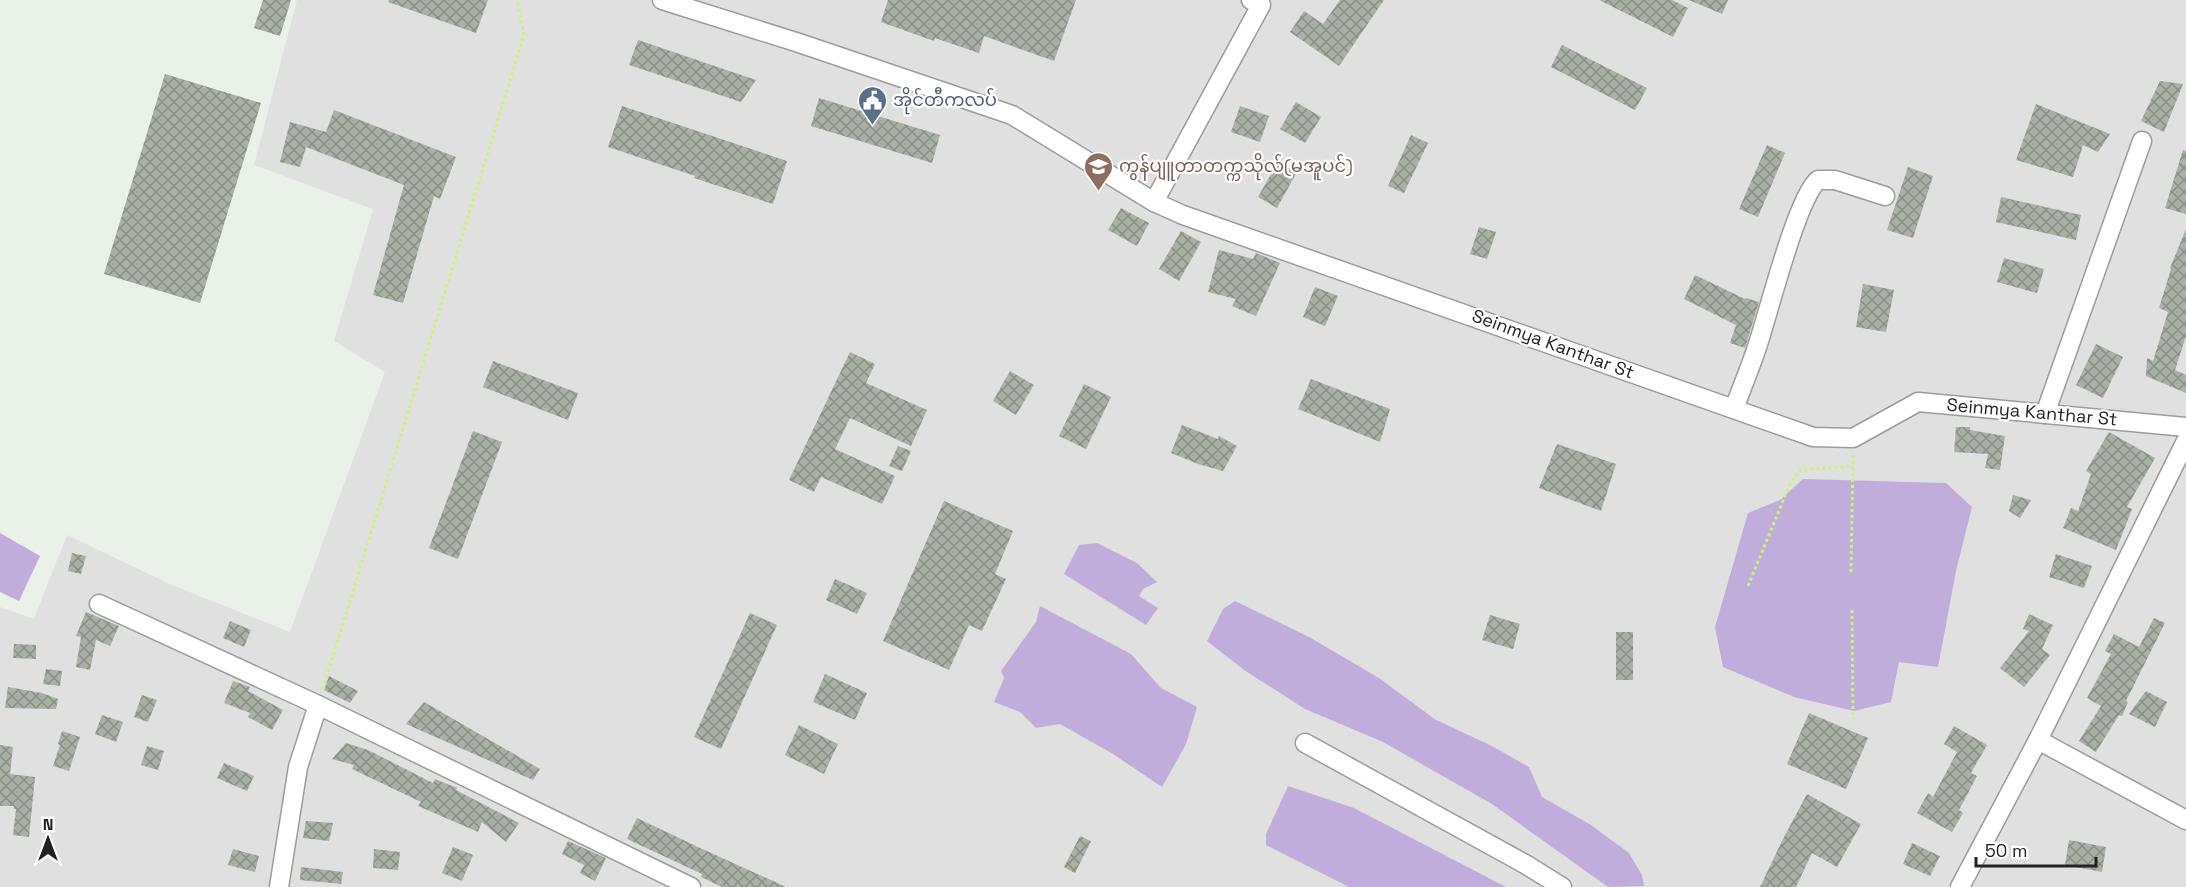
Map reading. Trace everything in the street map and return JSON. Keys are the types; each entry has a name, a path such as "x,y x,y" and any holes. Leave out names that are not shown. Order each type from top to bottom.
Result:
{"street":[{"name":"Seinmya Kanthar St","path":"662,0 796,42 1012,115 1154,202 1183,215 1813,436 1853,438 1918,402 2186,427"},
{"path":"1154,202 1258,2"},
{"path":"2045,414 2142,141"},
{"path":"1734,409 1758,346 1796,222 1813,184 1825,179 1885,196"},
{"path":"1960,887 2038,740 2186,441"},
{"path":"99,604 318,705 691,887"},
{"path":"279,887 298,767 318,705"},
{"path":"2038,740 2186,820"},
{"path":"1305,743 1525,864 1562,887"}],"path":[{"path":"318,705 524,35 518,0"},
{"path":"1851,572 1853,438"},
{"path":"1748,586 1790,484 1800,470 1853,466"},
{"path":"1852,610 1853,719"}],"shaded area":[{"path":"297,0 2186,0 2186,887 0,887 0,607 34,619 67,535 172,585 290,632 385,372 334,341 373,209 254,165"},
{"path":"1803,479 1946,483 1972,507 1956,571 1938,667 1899,662 1891,702 1854,711 1794,697 1723,667 1715,627 1748,513 1780,500"},
{"path":"0,533 40,556 19,601 0,592"},
{"path":"1097,543 1137,563 1157,582 1143,589 1139,596 1158,608 1146,625 1064,574 1079,545"},
{"path":"1235,601 1309,637 1379,678 1436,720 1490,745 1529,767 1542,797 1591,825 1629,853 1642,875 1644,886 1608,887 1492,804 1383,742 1305,709 1244,670 1207,641 1223,609"},
{"path":"1040,606 1131,654 1161,688 1197,707 1186,744 1162,787 1113,754 1060,724 1036,728 1020,712 994,702 1004,678 1001,671 1036,622"},
{"path":"1288,786 1354,808 1506,887 1349,887 1266,845 1266,834"}],"building":[{"path":"263,0 291,0 280,36 254,28"},
{"path":"389,0 488,0 476,33 388,2"},
{"path":"888,0 1076,0 1054,61 984,36 979,53 935,38 934,41 881,22"},
{"path":"1340,0 1384,0 1339,66 1290,32 1304,11 1323,24"},
{"path":"1599,0 1672,0 1688,8 1673,37"},
{"path":"1689,0 1728,0 1722,14"},
{"path":"638,40 756,80 741,102 629,65"},
{"path":"1562,45 1647,88 1635,110 1551,67"},
{"path":"165,74 261,103 200,303 104,274"},
{"path":"2160,81 2183,84 2164,132 2141,121"},
{"path":"819,98 940,135 932,163 811,126"},
{"path":"1296,102 1321,117 1305,143 1280,129"},
{"path":"2036,104 2110,134 2098,152 2083,145 2073,177 2016,160"},
{"path":"622,106 787,161 773,204 608,147"},
{"path":"1240,106 1269,116 1260,142 1231,132"},
{"path":"334,110 456,157 440,199 434,196 403,303 373,295 404,185 306,147 300,167 280,162 290,122 326,132"},
{"path":"1411,135 1428,143 1404,193 1388,186"},
{"path":"1767,145 1785,153 1758,217 1739,209"},
{"path":"2183,150 2186,151 2186,214 2165,208"},
{"path":"1278,162 1297,172 1277,208 1258,197"},
{"path":"1908,167 1933,176 1913,238 1887,230"},
{"path":"2001,197 2081,215 2076,240 1996,222"},
{"path":"1121,208 1149,223 1137,246 1108,230"},
{"path":"1479,227 1496,232 1487,259 1470,254"},
{"path":"2186,229 2186,336 2175,370 2186,375 2186,393 2146,376 2147,358 2153,361 2168,312 2159,308 2170,268"},
{"path":"1181,231 1201,242 1179,281 1159,269"},
{"path":"1219,250 1253,259 1256,253 1280,263 1256,316 1232,306 1236,299 1208,292"},
{"path":"2004,258 2044,269 2037,293 1997,282"},
{"path":"1695,275 1745,299 1759,302 1745,348 1730,343 1736,325 1684,299"},
{"path":"1863,284 1894,290 1886,332 1856,327"},
{"path":"1315,287 1338,296 1325,326 1303,317"},
{"path":"2096,344 2123,357 2103,398 2076,385"},
{"path":"850,352 875,364 866,383 927,410 911,446 850,418 835,449 895,476 882,504 821,477 814,492 789,480"},
{"path":"493,361 578,393 568,420 483,387"},
{"path":"1010,371 1034,385 1016,415 993,401"},
{"path":"1311,379 1390,409 1380,442 1298,409"},
{"path":"1084,384 1111,397 1086,449 1059,436"},
{"path":"1182,425 1218,439 1219,436 1237,446 1223,471 1171,453"},
{"path":"1956,427 1970,427 1970,430 2005,436 2000,470 1985,468 1988,454 1954,452"},
{"path":"473,431 502,442 458,559 429,548"},
{"path":"2109,432 2155,458 2127,507 2132,509 2116,550 2063,528 2071,508 2078,511 2091,474 2086,471"},
{"path":"1557,444 1616,464 1601,511 1539,488"},
{"path":"898,446 911,451 902,471 889,466"},
{"path":"2013,495 2031,500 2020,518 2009,511"},
{"path":"944,501 1013,531 995,574 1006,579 982,631 969,625 949,670 883,641"},
{"path":"72,553 86,556 81,574 68,571"},
{"path":"2056,554 2092,566 2084,588 2049,577"},
{"path":"835,579 867,593 857,614 826,600"},
{"path":"86,612 119,626 110,646 96,640 90,670 76,667 81,637 76,636"},
{"path":"750,613 777,625 721,749 694,737"},
{"path":"2029,614 2053,625 2042,649 2050,655 2024,687 2000,668 2029,631 2023,629"},
{"path":"1490,615 1520,624 1513,649 1482,640"},
{"path":"2154,618 2165,623 2126,701 2128,702 2122,716 2119,715 2096,752 2079,741 2101,706 2087,698 2111,654 2105,651 2114,634 2139,647"},
{"path":"230,621 251,630 244,647 223,638"},
{"path":"1616,632 1633,632 1633,680 1616,680"},
{"path":"14,644 36,645 36,659 13,658"},
{"path":"46,669 62,671 60,686 43,684"},
{"path":"825,674 867,693 855,720 813,702"},
{"path":"329,676 358,691 350,703 324,690"},
{"path":"233,681 250,687 248,691 283,710 272,730 248,717 250,713 224,703"},
{"path":"8,687 42,693 58,699 56,709 5,708"},
{"path":"2146,691 2167,702 2155,727 2129,714"},
{"path":"142,695 157,700 148,722 134,717"},
{"path":"424,702 540,769 533,780 406,724"},
{"path":"1809,713 1868,738 1846,789 1787,764"},
{"path":"102,715 123,722 116,742 95,734"},
{"path":"799,725 838,744 824,774 785,755"},
{"path":"1954,726 1987,745 1971,773 1977,776 1959,810 1963,813 1952,832 1917,813 1928,793 1933,797 1957,752 1944,744"},
{"path":"62,731 80,737 69,771 53,766"},
{"path":"346,743 368,750 433,783 435,779 457,788 456,790 519,823 506,842 482,822 478,832 418,806 421,802 352,769 354,765 332,759"},
{"path":"0,745 13,747 10,774 35,777 29,837 13,835 16,809 14,806 0,806"},
{"path":"147,746 164,751 158,770 141,765"},
{"path":"224,763 254,776 247,791 217,778"},
{"path":"1807,794 1861,824 1837,867 1812,853 1796,887 1760,887 1784,837"},
{"path":"637,818 786,887 722,887 701,877 702,874 627,839"},
{"path":"306,821 333,823 329,841 303,838"},
{"path":"1080,836 1091,841 1075,873 1064,867"},
{"path":"2069,840 2106,847 2102,872 2065,865"},
{"path":"568,841 606,858 595,881 580,873 584,865 562,854"},
{"path":"1912,843 1940,856 1930,876 1903,864"},
{"path":"453,847 473,855 462,881 442,873"},
{"path":"233,849 259,856 255,872 228,865"},
{"path":"374,849 400,852 398,870 373,868"},
{"path":"301,867 343,872 341,884 300,880"}],"place":[{"name":"အိုင်တီကလပ်","path":"872,126"},
{"name":"ကွန်ပျူတာတက္ကသိုလ်(မအူပင်)","path":"1098,192"}]}
